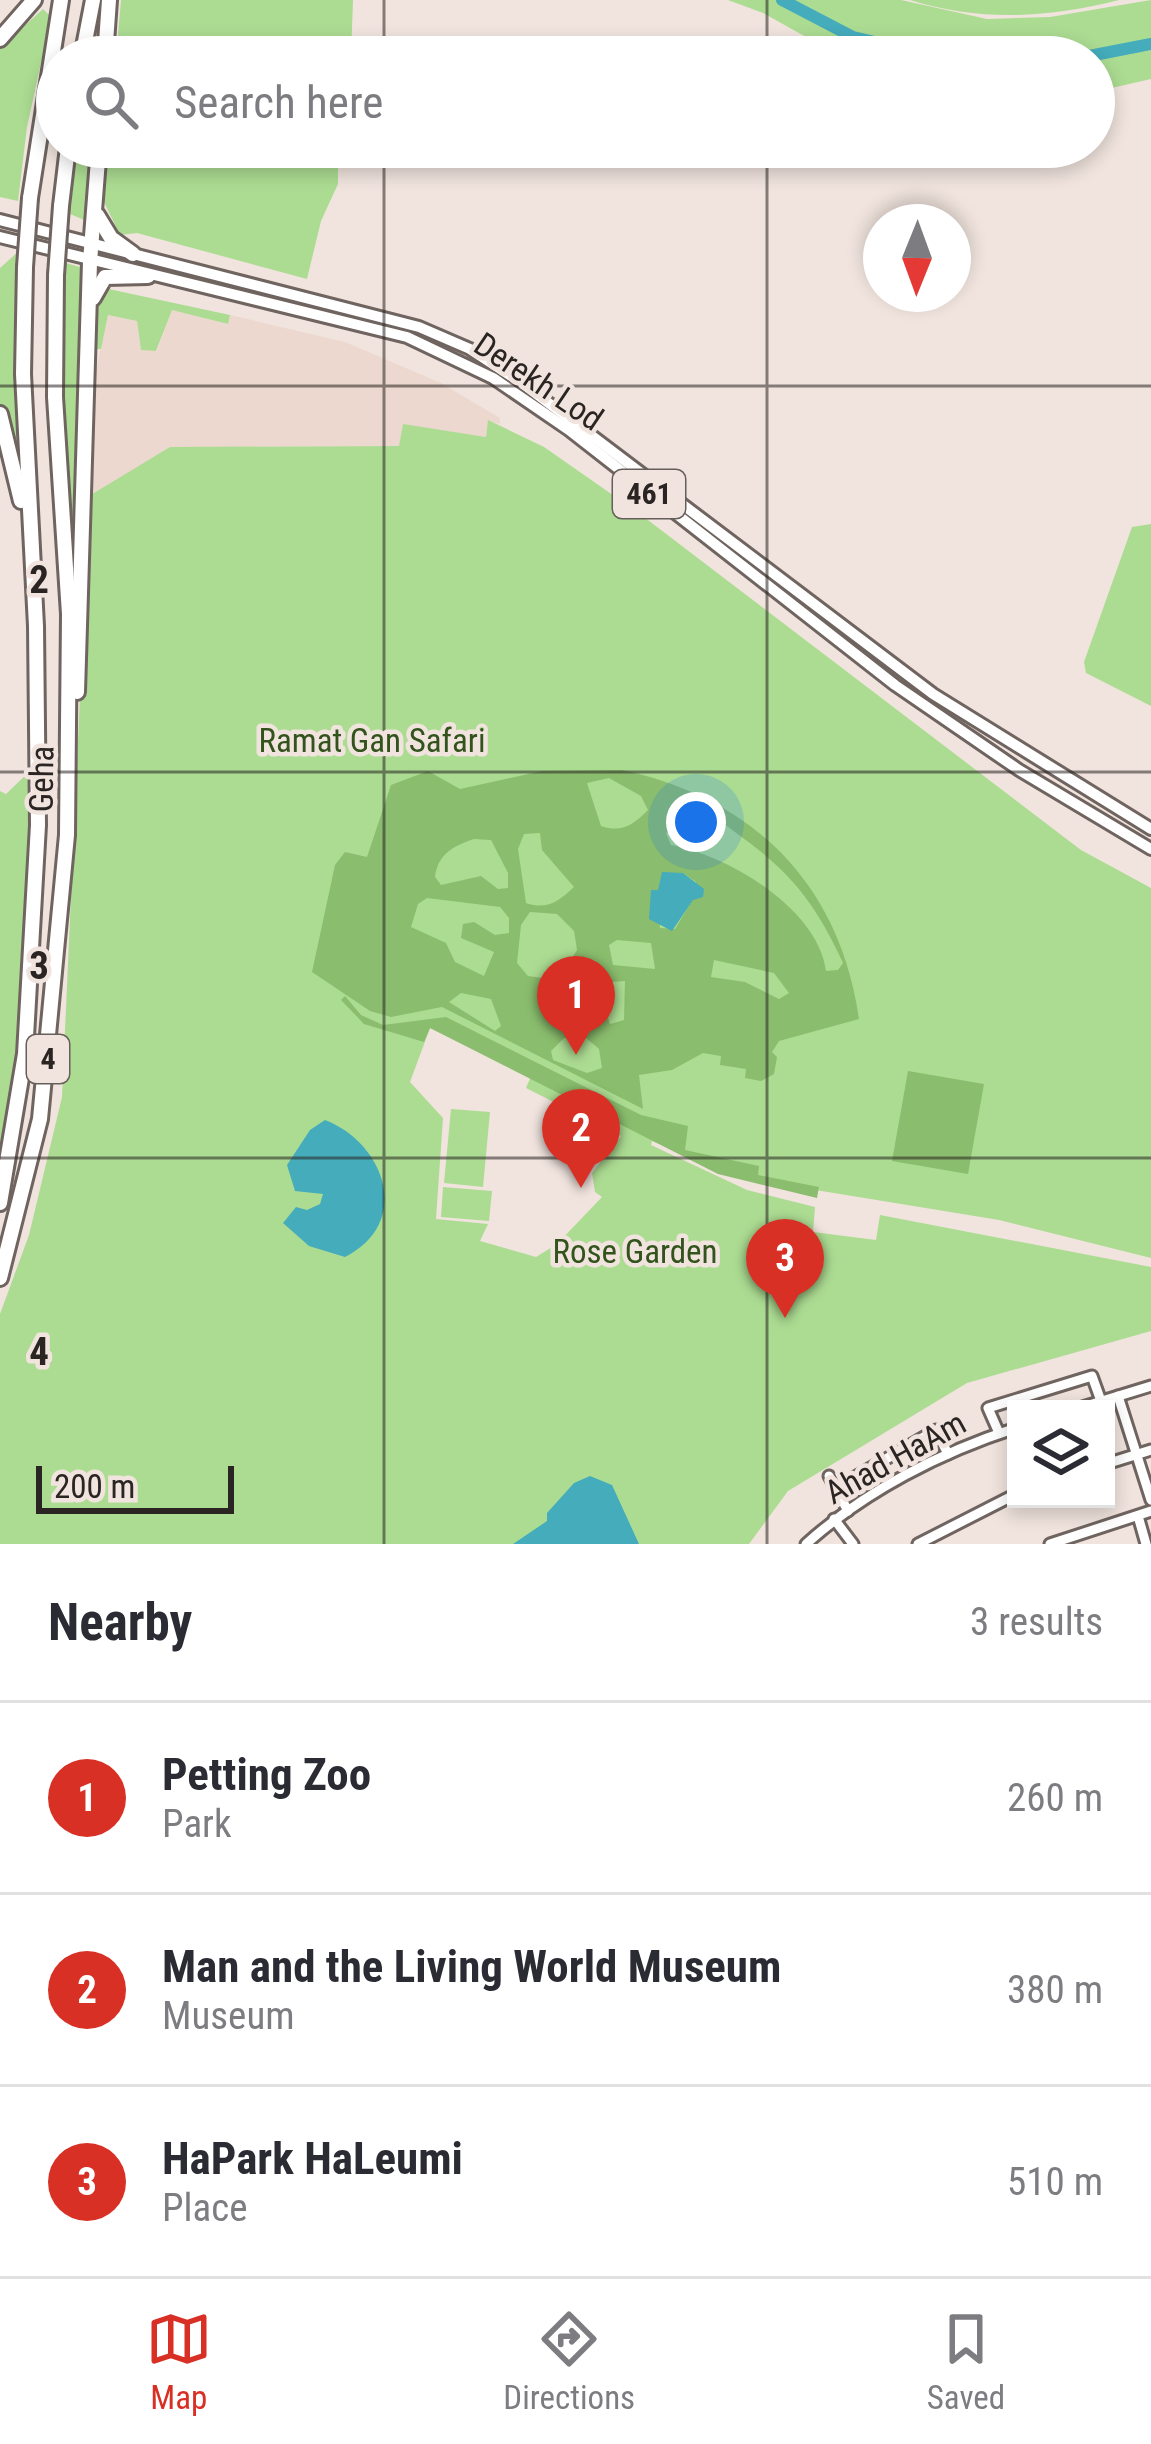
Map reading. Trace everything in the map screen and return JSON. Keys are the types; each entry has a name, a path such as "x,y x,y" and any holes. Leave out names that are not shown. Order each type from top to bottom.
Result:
{"highway":[{"path":"0,39 34,0"},
{"name":"Geha","path":"55,36 61,0"},
{"path":"86,36 93,0"},
{"path":"106,36 109,0"},
{"name":"Geha","path":"0,1203 26,1054 38,826 36,626 24,412 25,267 36,160"},
{"name":"Geha","path":"0,1278 40,1119 67,835 69,614 55,397 56,275 66,168"},
{"path":"67,835 82,626 90,262 97,168"},
{"path":"95,200 103,230 133,254"},
{"path":"86,399 96,287 105,277 148,277"},
{"path":"0,414 16,466 36,626"}],"main road":[{"name":"Derekh Lod","path":"0,220 419,327 470,349 660,483 933,694 1151,829"},
{"name":"Derekh Lod","path":"0,237 407,337 477,369 569,430 895,686 1018,770 1151,849"}],"street":[{"path":"1014,1400 1092,1376 1101,1400"},
{"path":"1104,1400 1151,1386"},
{"path":"1118,1396 1151,1500"},
{"path":"999,1433 988,1408 1007,1402"},
{"path":"836,1488 936,1430 948,1454"},
{"name":"Ahad HaAm","path":"806,1544 834,1519 948,1454 1007,1431"},
{"path":"1115,1461 1151,1450"},
{"path":"829,1476 848,1511"},
{"path":"918,1544 1007,1499"},
{"path":"1051,1544 1151,1511"},
{"path":"1138,1516 1146,1544"},
{"path":"834,1519 854,1544"}],"shaded area":[{"path":"172,309 227,324 230,315 345,342 441,383 500,418 500,424 488,421 486,437 403,425 400,446 231,447 89,496 91,392 108,315 137,321 141,350 157,351"}],"green space":[{"path":"121,0 353,0 352,36 118,36"},
{"path":"728,0 901,0 987,19 1050,17 1151,0 1151,79 1115,87 1115,36 804,36"},
{"path":"910,0 1119,0 1014,15 963,12"},
{"path":"43,9 51,17 47,36 36,36 36,86 18,201 0,197 0,48"},
{"path":"75,168 93,168 89,222 70,214"},
{"path":"107,168 338,168 338,184 321,221 307,279 137,233 120,235 104,202"},
{"path":"19,251 15,319 22,478 18,449 0,409 0,268"},
{"path":"66,263 83,268 76,632 60,342"},
{"path":"104,288 230,315 228,324 172,310 156,351 141,350 137,321 108,315 101,349 96,349 98,299"},
{"name":"Ramat Gan Safari","path":"488,420 544,447 640,514 1081,850 1151,888 1151,1258 999,1220 760,1181 652,1141 651,1145 747,1190 815,1207 813,1232 876,1240 880,1215 1151,1267 1151,1331 967,1383 788,1491 749,1544 0,1544 0,1314 29,1235 62,1097 89,496 170,447 399,446 403,424 486,437","holes":["430,1028 531,1076 526,1088 621,1136 592,1173 595,1192 602,1197 557,1244 536,1257 480,1241 488,1224 436,1219 443,1118 410,1082"]},
{"path":"1151,524 1151,706 1086,673 1084,662 1132,527"},
{"path":"31,770 20,1068 0,1175 0,791 6,794"},
{"path":"622,770 669,783 750,825 783,854 832,927 849,971 859,1019 779,1041 772,1052 777,1057 774,1074 761,1081 745,1078 746,1069 720,1065 721,1056 703,1053 672,1070 639,1075 643,1109 442,1007 391,1017 370,1011 312,972 335,865 345,852 367,857 391,785 428,771 460,789 542,771","holes":["609,778 641,796 648,810 637,820 621,828 601,826 587,783","703,809 769,859 801,892 843,963 838,970 826,971 819,948 788,906 743,873 671,845 666,833","540,833 542,850 574,887 552,903 526,903 518,849 524,834","474,839 491,840 508,873 508,888 498,889 481,876 441,885 435,877 439,862","683,873 696,882 693,899 675,929 660,928 658,890","427,898 500,907 509,918 509,933 495,935 474,922 463,924 461,938 494,952 484,976 455,962 446,943 411,927 418,904","530,912 557,914 574,931 577,950 558,980 528,976 517,963 521,925","617,940 651,943 655,969 613,965 609,945","714,960 774,973 789,993 779,999 745,982 711,977","625,981 624,1020 610,1024 596,983","461,993 491,999 501,1026 495,1031 449,1002","585,1037 599,1049 602,1068 587,1073 553,1060 551,1051 564,1038"]},
{"path":"345,996 361,1015 383,1025 446,1017 641,1115 688,1126 685,1150 759,1166 758,1175 819,1187 817,1198 718,1174 430,1028 424,1042 364,1024 341,1000"},
{"path":"908,1071 984,1084 968,1174 892,1161"},
{"path":"451,1109 490,1112 483,1187 444,1183"},
{"path":"443,1187 492,1191 489,1221 441,1217"}],"water":[{"path":"662,872 683,873 704,889 703,897 693,900 672,931 649,919 651,890 658,890"},
{"path":"325,1120 363,1146 383,1184 379,1224 366,1242 345,1257 309,1246 283,1223 296,1207 307,1210 320,1204 323,1194 295,1191 287,1165 310,1130"},
{"path":"590,1476 612,1485 639,1544 513,1544 547,1521 547,1513 574,1483"}],"waterway":[{"path":"782,0 851,36"},
{"path":"1115,51 1151,44"}],"place":[{"name":"Petting Zoo","path":"576,1055"},
{"name":"Man and the Living World Museum","path":"581,1188"},
{"name":"HaPark HaLeumi","path":"785,1318"}],"park label":[{"name":"Rose Garden","path":"635,1251"}]}
